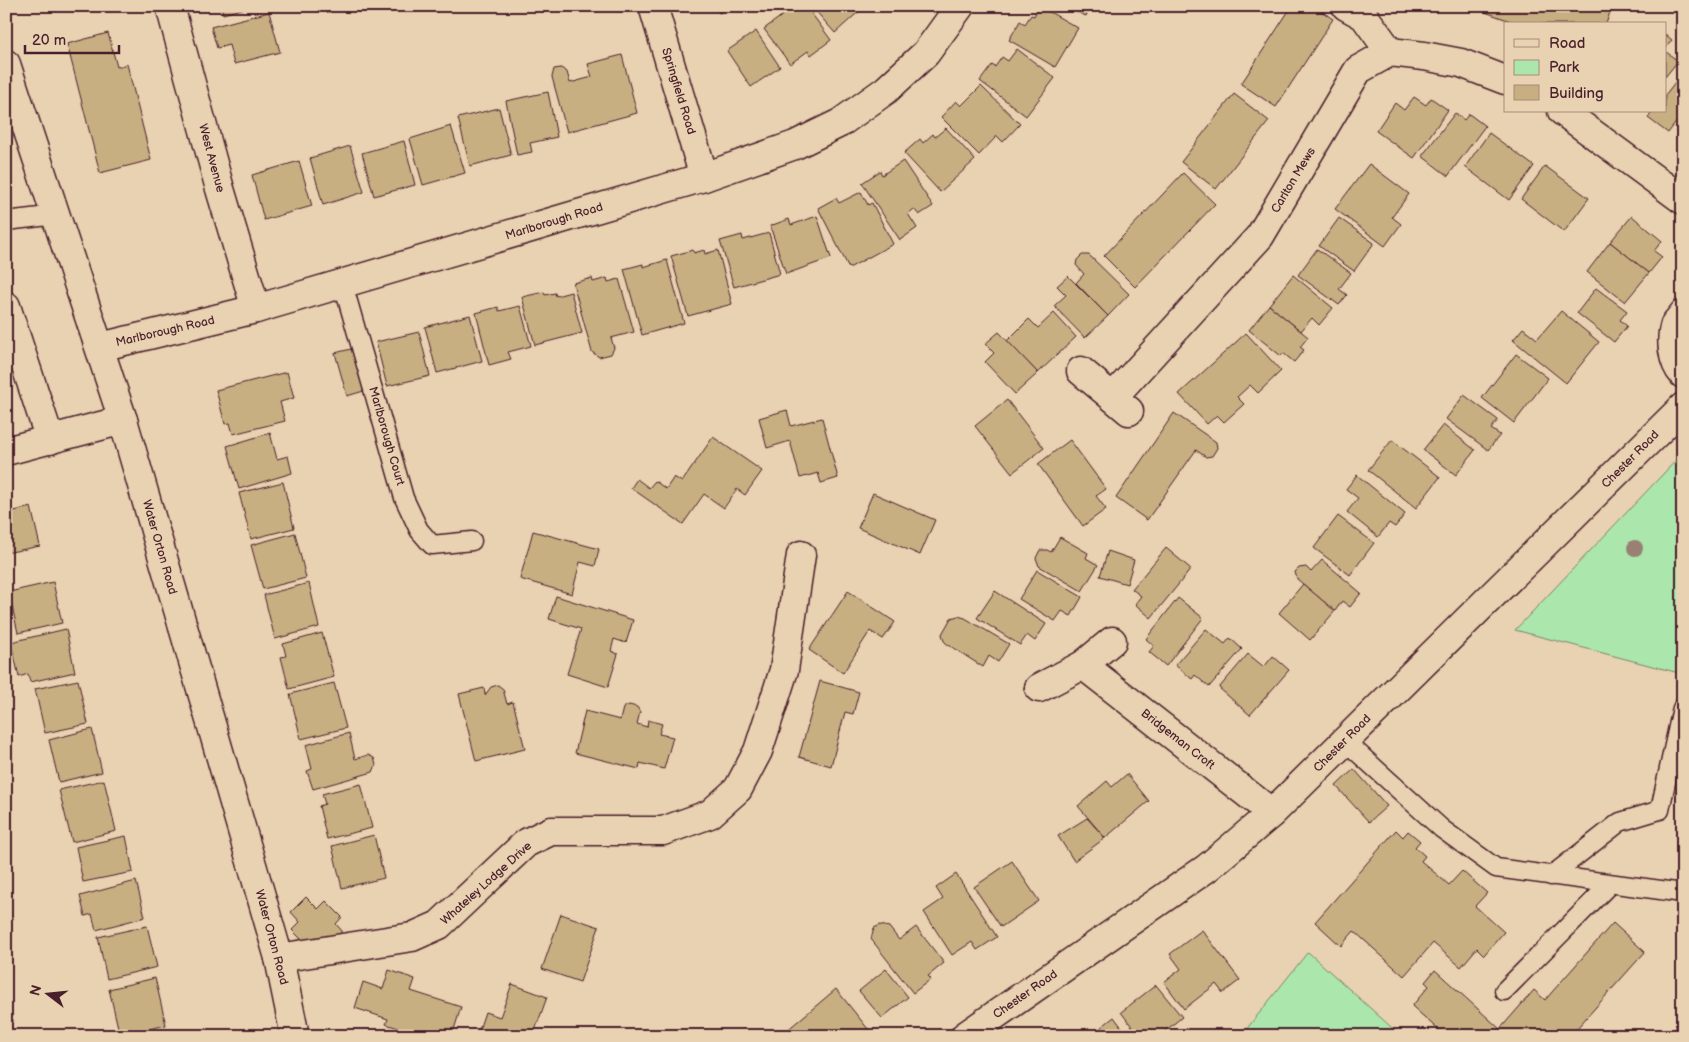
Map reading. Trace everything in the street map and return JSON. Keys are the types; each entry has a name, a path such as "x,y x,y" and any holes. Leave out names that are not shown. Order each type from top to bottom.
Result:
{"street":[{"name":"West Avenue","path":"170,6 220,189 256,309"},
{"name":"Springfield Road","path":"654,6 704,177"},
{"name":"Marlborough Road","path":"100,347 256,309 343,284 704,177 795,146 840,123 886,90 926,53 960,6"},
{"path":"1346,6 1364,16 1390,52 1461,63 1504,80"},
{"name":"Carlton Mews","path":"1081,372 1121,404 1260,236 1358,70 1390,52"},
{"name":"Water Orton Road","path":"6,64 123,420 279,958 295,1036"},
{"path":"1563,112 1683,200"},
{"path":"6,306 50,440"},
{"path":"1683,314 1676,324 1672,346 1676,366 1683,374"},
{"name":"Chester Road","path":"965,1036 1207,868 1272,813 1683,407"},
{"path":"6,451 123,420"},
{"name":"Whateley Lodge Drive","path":"279,958 412,937 439,926 526,843 550,831 663,831 710,814 738,789 758,751 784,670 801,555"},
{"path":"1040,688 1083,665 1112,641"},
{"name":"Bridgeman Croft","path":"1083,665 1272,813"}],"lane":[{"path":"6,221 57,216"},
{"name":"Marlborough Court","path":"343,284 404,498 419,530 432,545 472,541"},
{"path":"1552,876 1620,822 1660,810 1682,708"},
{"path":"1345,741 1442,829 1496,868 1683,893"},
{"path":"1504,991 1610,884"}],"green space":[{"path":"1683,453 1683,674 1515,630"},
{"path":"1308,952 1401,1036 1241,1036"}],"building":[{"path":"221,6 253,6 223,14"},
{"path":"716,6 734,6 719,13"},
{"path":"795,6 806,6 831,40 811,55 808,51 790,64 764,29"},
{"path":"817,6 865,6 835,33 814,9"},
{"path":"1039,6 1078,28 1055,67 1009,40 1020,21 1025,24 1031,15 1034,16"},
{"path":"1063,6 1090,6 1086,16"},
{"path":"1292,6 1314,6 1333,19 1276,107 1241,84"},
{"path":"1487,6 1603,6 1611,9 1607,22 1513,22 1485,12"},
{"path":"269,12 280,52 234,64 229,45 217,48 211,27"},
{"path":"756,31 780,67 751,87 727,51"},
{"path":"108,33 117,67 127,64 151,160 100,173 67,44"},
{"path":"1666,35 1672,40 1666,48"},
{"path":"1017,49 1055,78 1026,116 980,81 992,65 995,67 1002,57 1008,61"},
{"path":"1666,52 1678,61 1666,76"},
{"path":"622,55 637,113 567,132 552,77 554,69 561,68 567,72 570,83 592,77 588,64"},
{"path":"1683,72 1683,113 1668,133 1648,118 1652,112 1666,112 1666,94"},
{"path":"981,86 1020,124 1003,142 997,136 979,155 941,117 956,101 961,106"},
{"path":"548,92 557,137 530,143 532,152 517,155 506,101"},
{"path":"1234,94 1269,121 1216,189 1181,162"},
{"path":"1414,97 1426,105 1431,98 1448,110 1414,158 1376,131 1395,103 1404,110"},
{"path":"499,108 511,155 470,166 458,118"},
{"path":"1455,113 1464,120 1469,114 1485,126 1448,176 1422,156"},
{"path":"451,126 465,173 423,185 410,139"},
{"path":"946,128 975,160 940,192 904,153 920,139 923,143 933,134 935,137"},
{"path":"1489,133 1534,166 1509,200 1465,167"},
{"path":"404,141 415,185 374,196 362,153"},
{"path":"350,146 364,192 323,205 310,158"},
{"path":"299,161 312,206 264,220 252,175"},
{"path":"903,161 933,206 919,215 914,209 908,214 917,228 900,240 862,183 880,171 882,175"},
{"path":"1369,164 1409,194 1392,217 1401,224 1385,246 1335,209"},
{"path":"1545,166 1589,198 1564,232 1521,199"},
{"path":"1183,173 1215,204 1135,287 1104,256"},
{"path":"861,192 868,205 872,203 893,244 849,268 818,208 836,198 839,203"},
{"path":"817,216 831,258 786,274 770,226 789,219 791,225"},
{"path":"1632,216 1662,241 1654,251 1662,257 1649,273 1610,242"},
{"path":"1339,218 1374,243 1354,271 1319,246"},
{"path":"769,233 780,274 734,287 720,241 742,235 743,240"},
{"path":"1610,242 1649,273 1625,302 1587,272"},
{"path":"1317,249 1351,273 1339,289 1347,295 1339,305 1298,275"},
{"path":"693,250 694,253 704,250 705,254 718,250 732,304 688,316 671,256"},
{"path":"1082,255 1089,255 1129,294 1108,316 1076,283 1084,274 1076,265 1077,260"},
{"path":"667,260 684,323 642,335 624,269 643,264 643,267"},
{"path":"1293,275 1333,308 1319,325 1312,318 1301,331 1269,305"},
{"path":"1068,276 1108,316 1085,338 1054,306 1066,295 1057,286"},
{"path":"592,278 593,282 607,278 608,282 619,279 634,332 611,338 614,348 611,354 599,357 592,352 573,283"},
{"path":"1596,288 1627,311 1620,320 1627,326 1614,342 1577,313"},
{"path":"544,292 545,295 555,293 556,296 571,292 582,333 535,345 522,297"},
{"path":"1269,305 1308,337 1300,347 1304,350 1294,362 1283,353 1281,356 1249,330"},
{"path":"520,306 531,346 508,352 511,359 489,365 476,313 498,307 499,311"},
{"path":"1561,311 1599,342 1566,383 1513,340 1523,328 1537,339"},
{"path":"1054,313 1076,337 1038,373 1007,341 1029,319 1038,328"},
{"path":"470,315 482,361 437,373 425,327"},
{"path":"419,332 430,376 387,386 376,342"},
{"path":"999,332 1038,373 1015,394 985,362 994,353 985,344"},
{"path":"1246,333 1281,371 1258,393 1250,385 1237,397 1244,404 1224,422 1217,415 1207,424 1179,394"},
{"path":"355,348 367,390 347,396 335,353"},
{"path":"1516,354 1548,378 1514,423 1482,398"},
{"path":"287,372 294,398 280,402 285,421 233,434 230,423 225,424 216,390"},
{"path":"1464,395 1498,420 1491,429 1500,435 1488,450 1446,419"},
{"path":"1007,400 1044,448 1012,473 975,426"},
{"path":"787,410 791,426 822,418 838,478 821,483 818,473 800,478 790,441 767,448 759,418"},
{"path":"1174,413 1216,442 1217,448 1212,456 1206,457 1196,450 1147,520 1116,498"},
{"path":"1443,425 1475,450 1456,475 1423,450"},
{"path":"270,433 277,459 288,456 292,473 239,489 227,446"},
{"path":"713,437 762,471 745,495 737,489 724,508 704,494 683,524 631,488 637,479 649,488 655,481 666,489 674,477 682,482"},
{"path":"1070,440 1106,489 1096,496 1106,509 1083,526 1038,464"},
{"path":"1392,440 1440,477 1416,508 1368,470"},
{"path":"1357,475 1405,514 1395,527 1389,523 1378,537 1347,512 1358,498 1346,489"},
{"path":"283,482 294,528 251,539 239,493"},
{"path":"873,493 935,520 920,555 858,528"},
{"path":"31,507 40,546 6,553 6,513"},
{"path":"1338,516 1374,543 1350,575 1314,548"},
{"path":"533,531 599,549 595,566 580,562 572,594 520,579"},
{"path":"295,533 306,578 263,589 251,545"},
{"path":"1060,537 1088,553 1086,558 1098,565 1082,591 1039,566 1036,558 1040,550 1051,552"},
{"path":"1166,548 1191,569 1151,618 1135,604 1141,596 1132,589"},
{"path":"1108,551 1134,560 1127,584 1100,576"},
{"path":"1322,560 1361,593 1350,607 1342,601 1335,611 1297,579 1295,572 1299,568 1306,567 1311,572"},
{"path":"1037,570 1082,597 1071,616 1062,611 1055,621 1019,599"},
{"path":"53,582 62,623 18,633 9,592"},
{"path":"309,583 319,627 275,639 264,595"},
{"path":"1303,584 1335,611 1310,640 1279,613"},
{"path":"848,591 895,622 883,639 870,631 843,673 809,650"},
{"path":"995,591 1046,624 1035,641 1027,635 1020,645 977,618"},
{"path":"556,596 633,620 626,643 614,639 611,651 618,654 608,687 567,674 581,629 549,619"},
{"path":"1178,598 1203,618 1166,666 1149,652 1154,646 1146,639"},
{"path":"958,616 965,618 1009,644 998,662 989,656 983,667 944,641 942,634 951,618"},
{"path":"66,629 75,672 30,682 28,674 19,677 11,642"},
{"path":"1206,629 1225,644 1230,638 1242,649 1209,687 1195,675 1192,679 1175,665"},
{"path":"322,633 334,677 289,689 281,657 286,656 283,644"},
{"path":"1248,654 1264,667 1273,656 1289,670 1250,715 1219,688"},
{"path":"78,680 88,724 45,733 35,689"},
{"path":"820,681 859,692 853,714 845,712 831,766 799,757"},
{"path":"334,683 346,728 301,739 290,694"},
{"path":"498,685 503,689 507,704 513,702 525,749 476,761 459,694 484,688 485,695 491,687"},
{"path":"629,705 637,707 640,712 637,724 647,727 648,720 662,724 659,734 673,737 664,769 640,763 639,769 575,753 585,711 620,720 623,708"},
{"path":"92,729 102,772 59,782 49,740"},
{"path":"349,733 355,759 368,755 374,758 376,765 373,772 313,789 307,771 312,769 306,745"},
{"path":"1354,769 1387,806 1369,822 1336,786"},
{"path":"1127,774 1149,801 1105,838 1078,806 1107,781 1112,787"},
{"path":"104,780 116,831 72,842 59,790"},
{"path":"361,784 372,828 327,839 319,806 325,804 322,794"},
{"path":"1087,818 1105,838 1074,861 1058,836"},
{"path":"1396,830 1403,837 1408,831 1420,841 1415,847 1425,856 1421,861 1449,885 1462,871 1487,893 1475,906 1504,932 1484,955 1477,948 1461,967 1433,943 1404,976 1354,931 1341,946 1315,922"},
{"path":"374,835 384,878 342,888 332,846"},
{"path":"126,836 133,872 83,882 76,847"},
{"path":"1012,861 1039,901 1001,927 974,887"},
{"path":"956,874 997,937 977,950 972,942 952,955 924,912 943,899 936,888"},
{"path":"136,881 145,917 96,930 92,914 85,916 80,896"},
{"path":"306,897 318,909 326,901 342,917 336,924 342,931 327,945 319,936 309,947 292,930 300,922 291,912"},
{"path":"561,914 599,927 580,982 542,969"},
{"path":"1613,923 1645,952 1570,1036 1445,1036 1412,1006 1429,986 1425,982 1435,970 1500,1029 1534,990 1545,1000"},
{"path":"880,925 889,927 899,940 916,927 944,963 928,976 931,979 913,993 871,939 874,928"},
{"path":"147,926 157,967 107,979 98,937"},
{"path":"1202,930 1240,980 1223,993 1216,984 1184,1009 1164,982 1181,969 1170,954"},
{"path":"886,969 908,997 882,1018 859,991"},
{"path":"389,970 415,979 411,991 461,1007 452,1036 423,1036 386,1024 388,1019 355,1008 363,982 383,989"},
{"path":"155,978 166,1025 120,1036 109,989"},
{"path":"512,984 547,997 533,1036 477,1036 485,1012 500,1017"},
{"path":"1156,985 1182,1017 1159,1036 1139,1036 1121,1012"},
{"path":"836,989 872,1034 871,1036 788,1036 785,1032"},
{"path":"1114,1017 1128,1036 1090,1036"}]}
